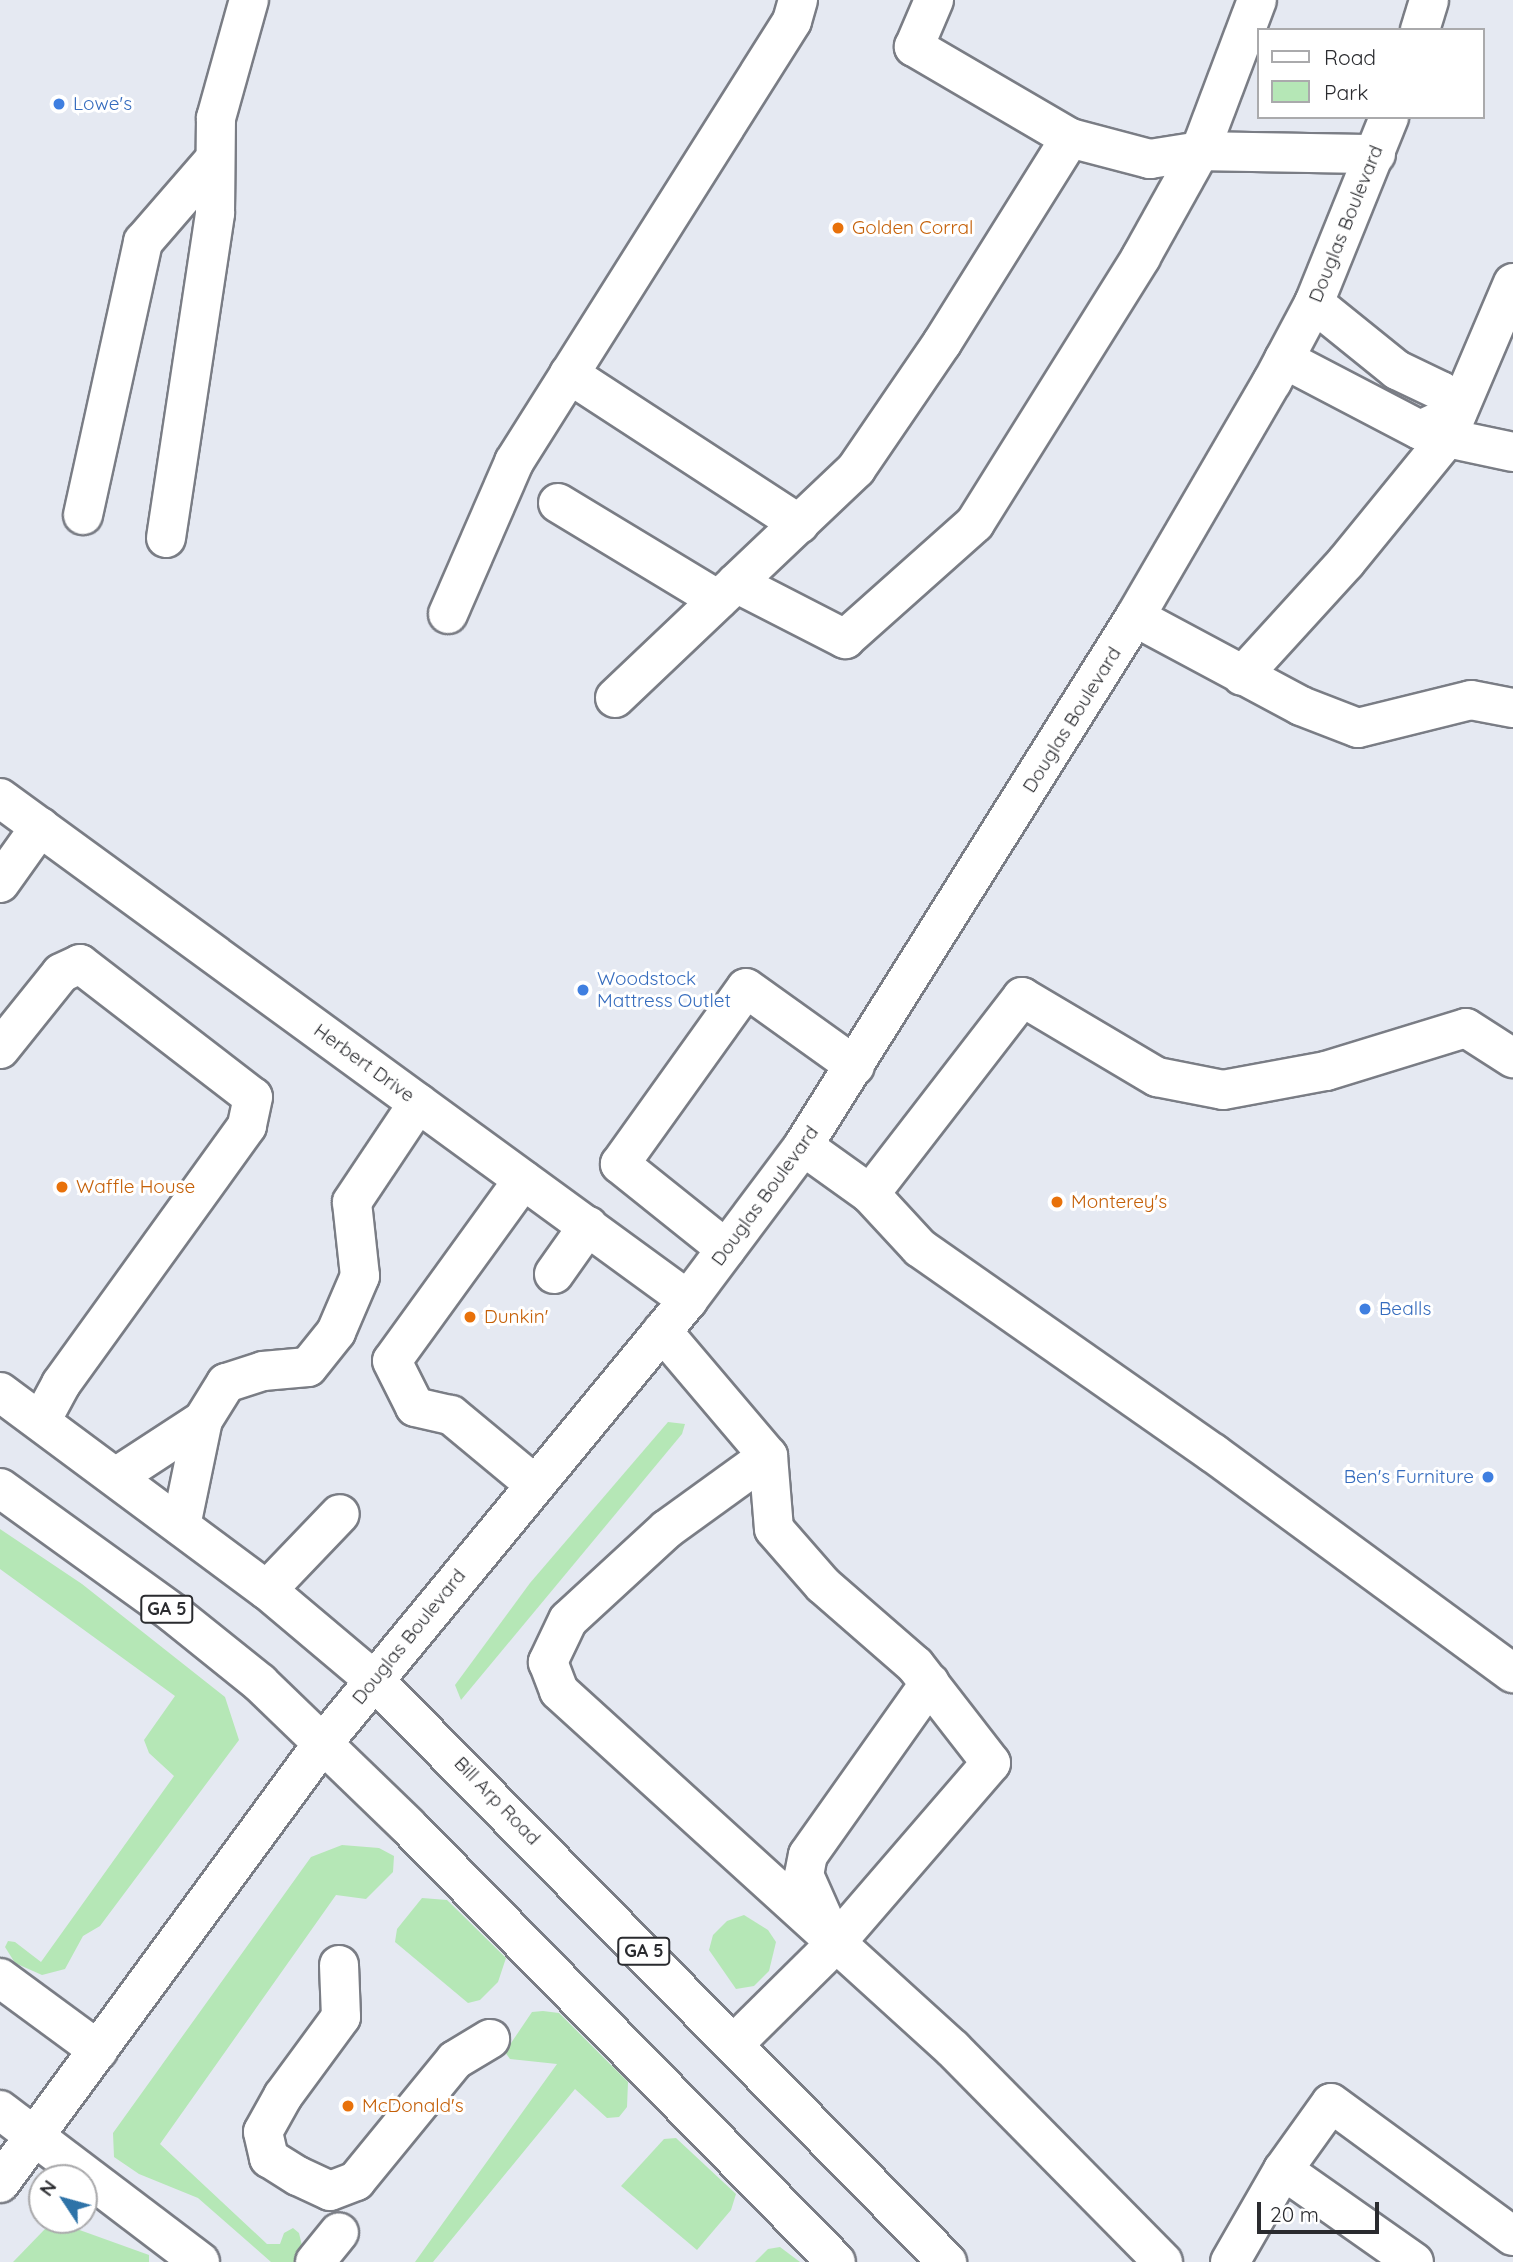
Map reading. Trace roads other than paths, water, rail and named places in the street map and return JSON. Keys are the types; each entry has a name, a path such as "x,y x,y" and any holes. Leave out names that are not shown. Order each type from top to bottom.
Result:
{"main road":[{"path":"166,538 215,213 216,118 249,0"},
{"path":"449,614 514,462 792,21 798,0"},
{"path":"558,503 727,592 845,639 975,523 1142,257 1200,151 1256,0"},
{"path":"1421,28 1429,0"},
{"path":"925,3 914,47 1070,138 1150,159 1200,151 1376,154"},
{"name":"Douglas Boulevard","path":"0,2183 323,1743 688,1300 803,1146 1135,617 1290,348 1314,303 1388,119"},
{"path":"615,698 856,469 942,343 1070,138"},
{"path":"83,515 143,243 215,159"},
{"path":"1242,676 1346,562 1452,426 1513,283"},
{"path":"1314,303 1397,370 1441,391 1452,426"},
{"path":"1290,348 1432,409 1452,426 1513,452"},
{"path":"569,374 799,524"},
{"path":"1135,617 1242,676 1358,727 1471,700 1513,708"},
{"name":"Herbert Drive","path":"0,798 688,1300"},
{"path":"0,883 40,827"},
{"path":"0,1049 61,973 80,964 253,1097 247,1125 61,1384 41,1421"},
{"path":"726,1249 620,1164 746,988 855,1066"},
{"path":"870,1194 1022,997 1157,1077 1223,1090 1326,1071 1466,1028 1513,1058"},
{"path":"181,1526 203,1420 226,1383 263,1371 308,1367 336,1332 360,1276 352,1202 418,1103"},
{"path":"803,1146 870,1194 920,1248 1213,1453 1513,1674"},
{"path":"523,1180 393,1361 410,1418 451,1415 534,1484"},
{"path":"554,1274 588,1226"},
{"path":"662,1331 768,1457 774,1528 823,1585 930,1683 991,1763 835,1944 734,2044"},
{"name":"Bill Arp Road","path":"0,1392 267,1590 374,1681 947,2262"},
{"path":"116,1477 203,1420"},
{"path":"768,1457 667,1529 568,1620 548,1662 559,1691 953,2049 1163,2262"},
{"name":"GA 5","path":"0,1488 173,1613 260,1684 323,1743 836,2262"},
{"path":"267,1590 340,1514"},
{"path":"835,1944 804,1875 808,1855 930,1683"},
{"path":"339,1965 341,2017 283,2096 264,2132 269,2158 298,2176 330,2191 356,2181 455,2060 490,2039"},
{"path":"0,1978 98,2049"},
{"path":"1230,2262 1283,2170 1331,2103 1513,2236"},
{"path":"0,2110 200,2262"},
{"path":"1283,2170 1414,2262"},
{"path":"315,2262 338,2232"}],"place":[{"name":"Lowe's","path":"59,104"},
{"name":"Golden Corral","path":"838,228"},
{"name":"Woodstock Mattress Outlet","path":"583,990"},
{"name":"Waffle House","path":"62,1187"},
{"name":"Monterey's","path":"1057,1202"},
{"name":"Bealls","path":"1365,1309"},
{"name":"Dunkin'","path":"470,1317"},
{"name":"Ben's Furniture","path":"1488,1477"},
{"name":"McDonald's","path":"348,2106"}]}
